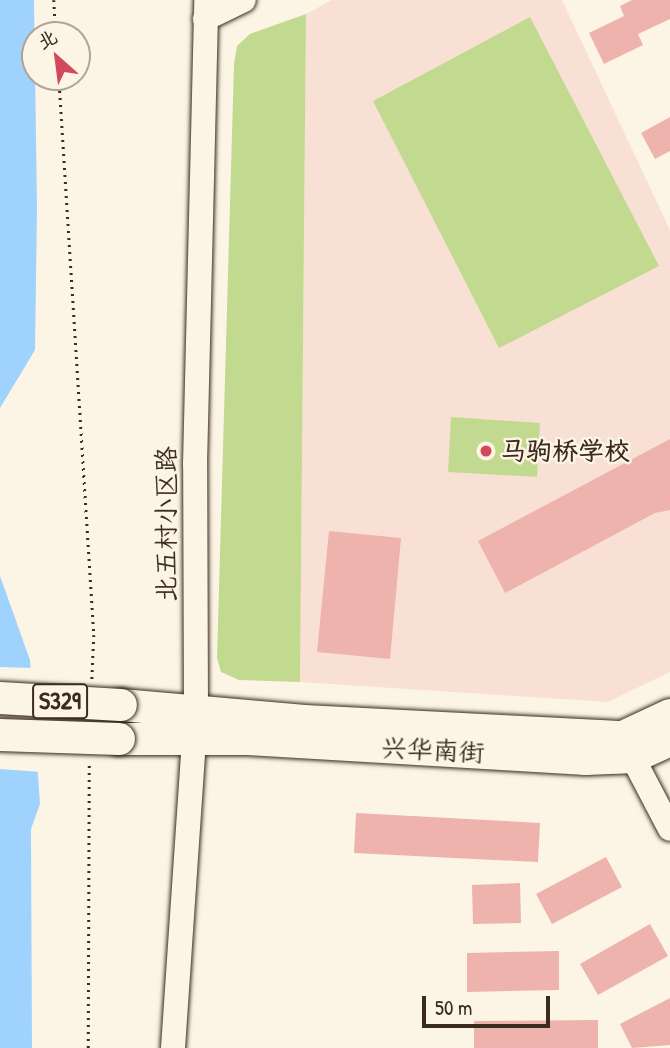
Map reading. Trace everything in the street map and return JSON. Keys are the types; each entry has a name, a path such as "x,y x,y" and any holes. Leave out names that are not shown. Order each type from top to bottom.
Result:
{"main road":[{"name":"S329","path":"0,698 196,709"},
{"name":"兴华南街","path":"196,709 304,721 628,747 670,715"},
{"name":"S329","path":"0,735 192,742"},
{"name":"兴华南街","path":"192,742 248,739 586,759 628,747 670,740"}],"street":[{"path":"205,9 244,0"},
{"name":"北五村小区路","path":"173,1048 196,709 195,464 205,9"},
{"path":"628,747 670,829"}],"path":[{"path":"54,0 55,21"},
{"path":"60,91 94,635 92,691"},
{"path":"88,1048 90,754"}],"shaded area":[{"name":"马驹桥学校","path":"332,0 562,0 670,230 670,672 608,702 300,682 306,14"}],"green space":[{"path":"306,14 300,682 239,680 221,672 217,658 234,64 237,46 250,34"},
{"path":"530,17 659,266 499,348 373,101"},
{"path":"451,417 540,423 537,477 448,472"}],"water":[{"path":"0,0 34,0 34,21 21,21 21,91 35,91 35,350 0,408"},
{"path":"0,576 30,660 40,804 31,829 32,1048 0,1048"}],"pier":[{"path":"0,667 34,668 41,772 0,769"}],"building":[{"path":"632,0 670,0 670,19 638,34 643,45 604,64 589,33 624,16 620,6"},
{"path":"670,117 670,151 655,159 641,133"},
{"path":"670,439 670,510 655,513 505,593 478,541"},
{"path":"329,531 401,538 390,659 317,652"},
{"path":"356,813 540,823 538,862 354,853"},
{"path":"606,857 622,887 552,924 536,894"},
{"path":"520,883 521,923 473,924 472,885"},
{"path":"650,924 668,956 598,995 580,964"},
{"path":"559,951 559,990 467,992 467,953"},
{"path":"670,998 670,1045 632,1048 620,1024"},
{"path":"598,1020 598,1048 474,1048 474,1021"}],"place":[{"name":"马驹桥学校","path":"486,451"}]}
